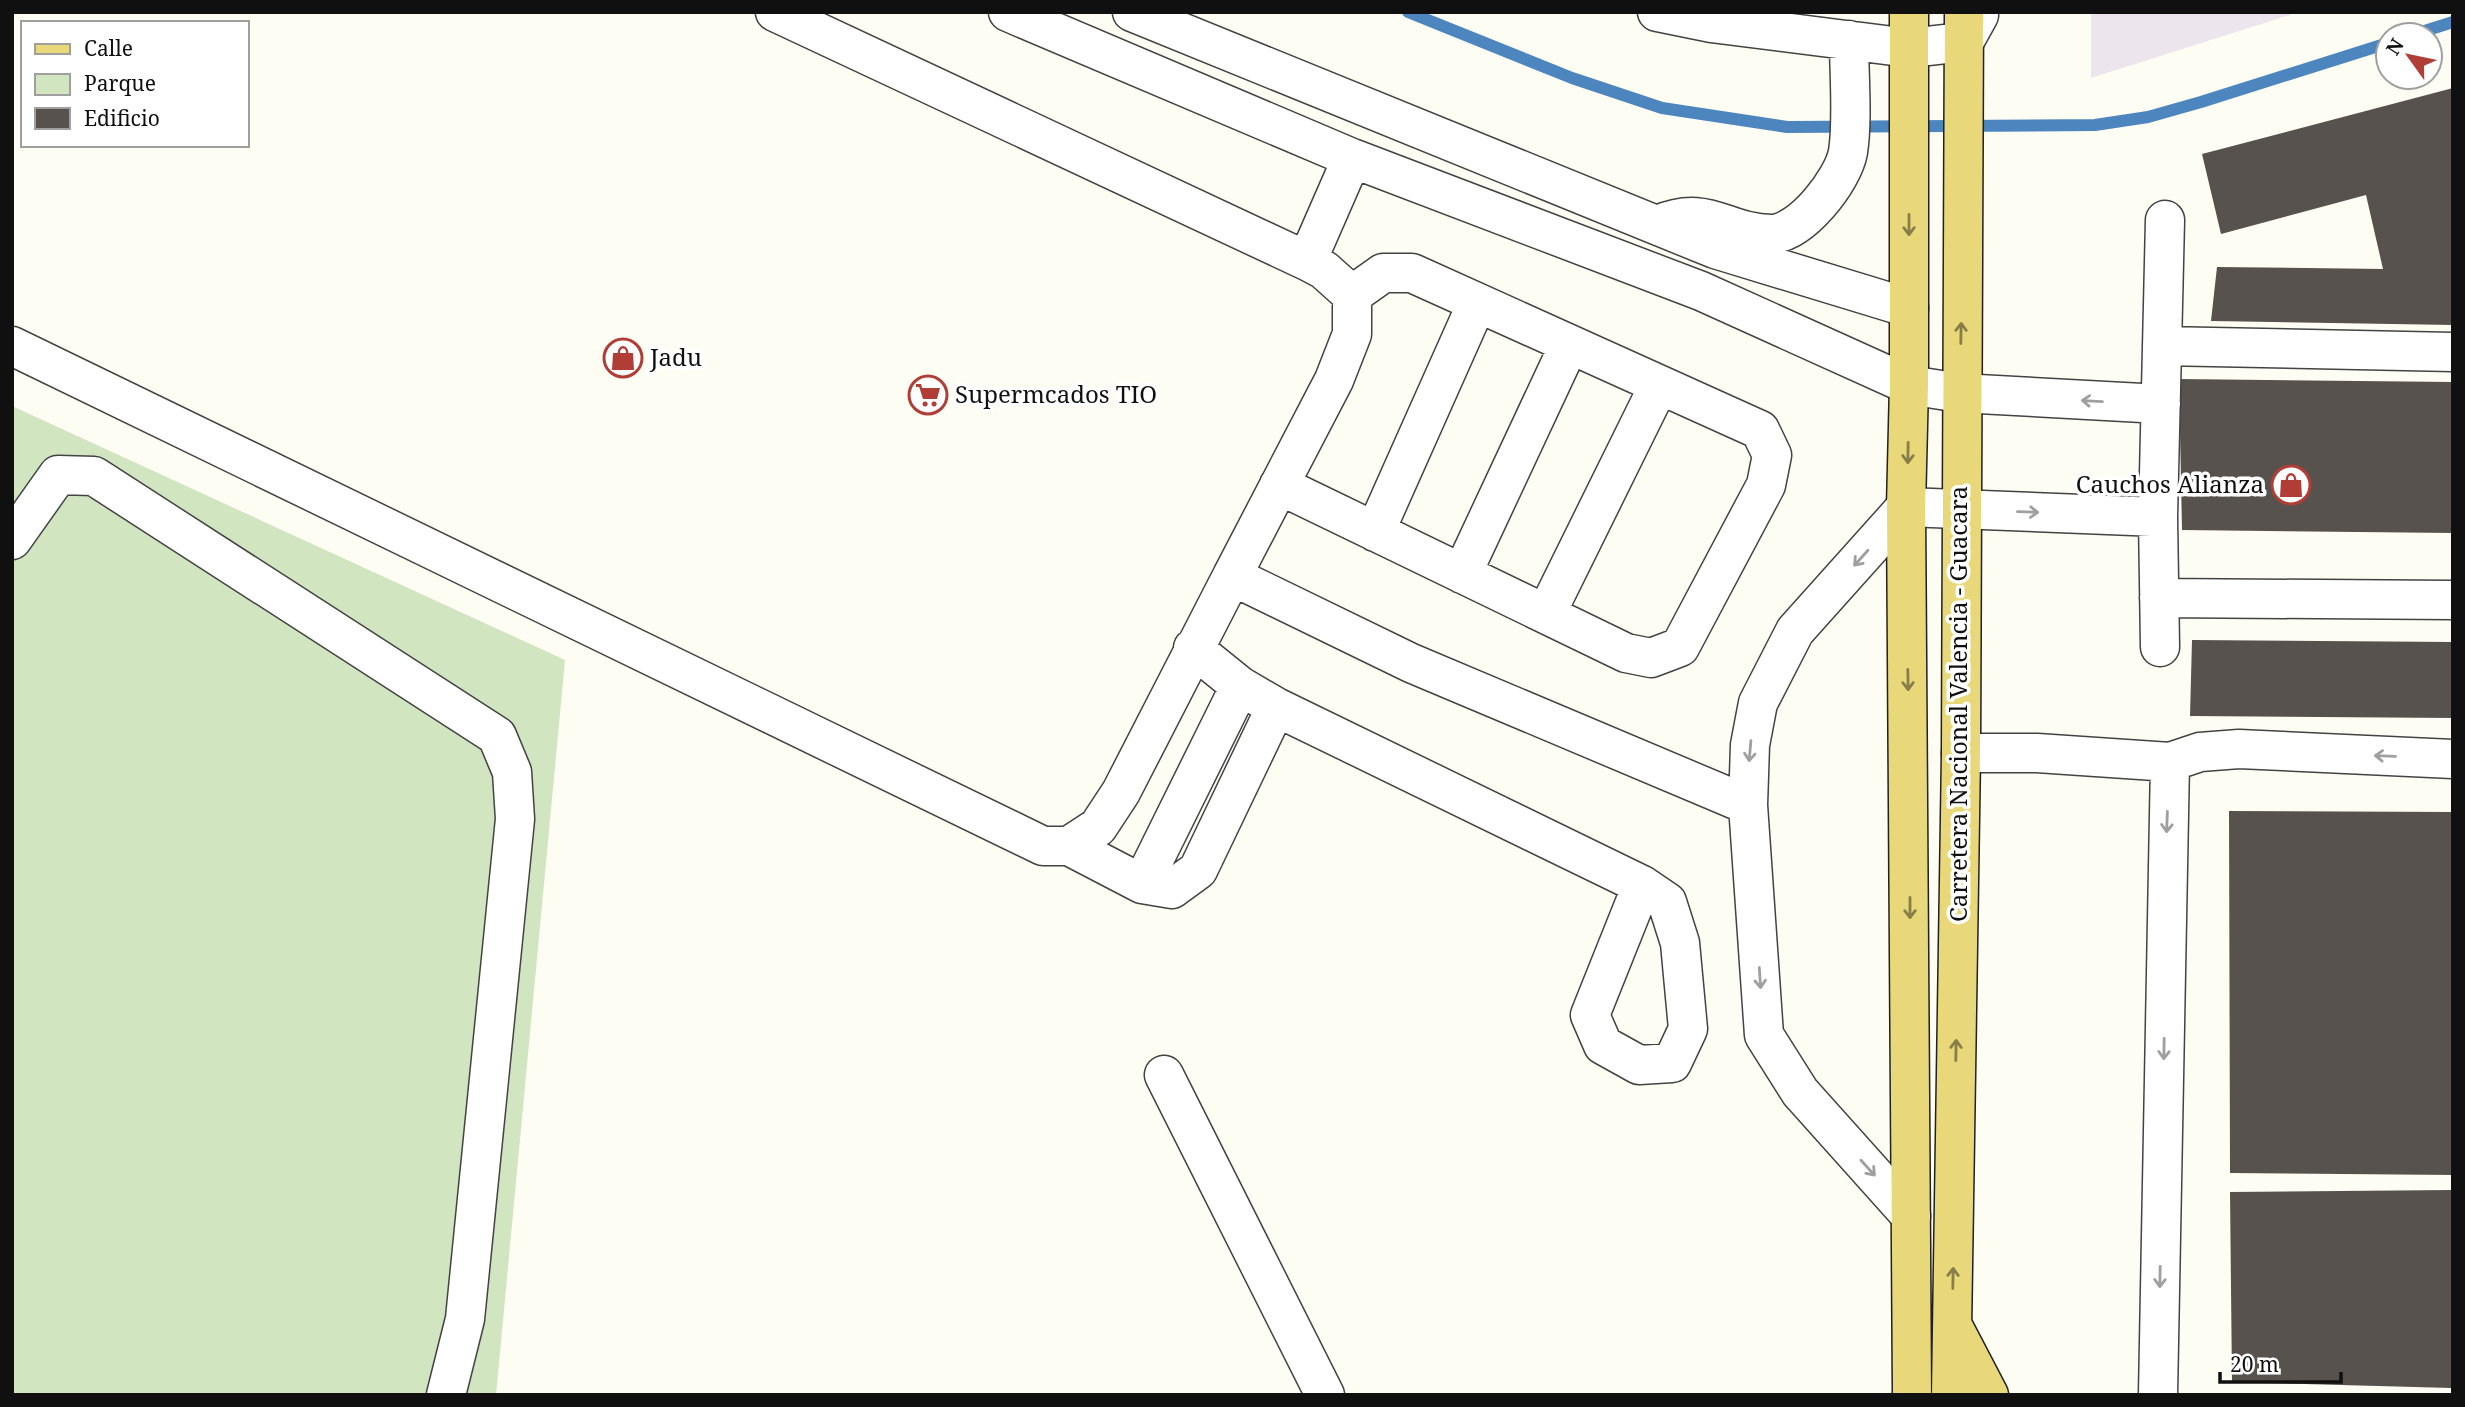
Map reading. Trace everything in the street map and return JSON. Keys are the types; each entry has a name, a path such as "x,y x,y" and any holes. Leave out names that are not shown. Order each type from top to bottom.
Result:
{"main road":[{"name":"Carretera Nacional Valencia - Guacara","path":"1951,1395 1961,753 1962,158 1970,22"},
{"name":"Carretera Nacional Valencia - Guacara","path":"1909,30 1909,385 1906,507 1912,1395"},
{"path":"1952,1325 1989,1395"}],"street":[{"path":"775,12 1307,261 1324,270 1352,295 1352,334 1334,380 1193,648 1121,792 1098,827 1069,846"},
{"path":"1008,12 1352,158 1701,291 1909,385 1960,393 2161,404"},
{"path":"1132,12 1715,249 1909,308"},
{"path":"1657,12 1711,23 1849,40 1970,22"},
{"path":"1657,225 1678,216 1708,217 1739,228 1773,234 1805,219 1832,188 1848,154 1849,40"},
{"path":"1307,261 1352,158"},
{"path":"2160,647 2158,517 2165,220"},
{"path":"1279,485 1626,653 1651,658 1680,647 1766,485 1772,455 1760,430 1412,273 1383,272 1352,295"},
{"path":"1375,532 1477,303"},
{"path":"1462,574 1569,345"},
{"path":"12,346 1016,834 1043,846 1069,846 1142,884 1172,889 1198,870 1276,707"},
{"path":"2162,346 2453,352"},
{"path":"1546,614 1659,385"},
{"path":"12,540 58,475 94,476 497,736 512,772 515,819 465,1319 446,1395"},
{"path":"1911,1216 1800,1092 1764,1035 1748,805 1750,745 1758,703 1796,631 1906,507 2158,517"},
{"path":"1232,576 1411,663 1748,805"},
{"path":"2159,598 2453,600"},
{"path":"1193,648 1240,686 1276,707 1642,885"},
{"path":"1142,884 1240,686"},
{"path":"1961,753 2037,753 2170,762 2200,752 2239,749 2453,758"},
{"path":"2158,1395 2170,762"},
{"path":"1164,1075 1325,1395"}],"shaded area":[{"path":"2091,12 2299,12 2091,78"}],"green space":[{"path":"12,406 565,660 496,1395 12,1395"}],"building":[{"path":"2453,88 2453,325 2211,321 2217,267 2383,269 2366,195 2221,234 2202,154"},
{"path":"2179,379 2453,382 2453,533 2182,530"},
{"path":"2192,640 2453,642 2453,718 2190,716"},
{"path":"2229,811 2453,812 2453,1175 2230,1173"},
{"path":"2451,1190 2451,1388 2232,1382 2230,1192"}],"waterway":[{"path":"1408,12 1572,78 1662,108 1787,127 2095,125 2148,117 2374,47"},
{"path":"2444,25 2453,22"}],"place":[{"name":"Jadu","path":"623,358"},
{"name":"Supermcados TIO","path":"928,395"},
{"name":"Cauchos Alianza","path":"2291,485"}]}
